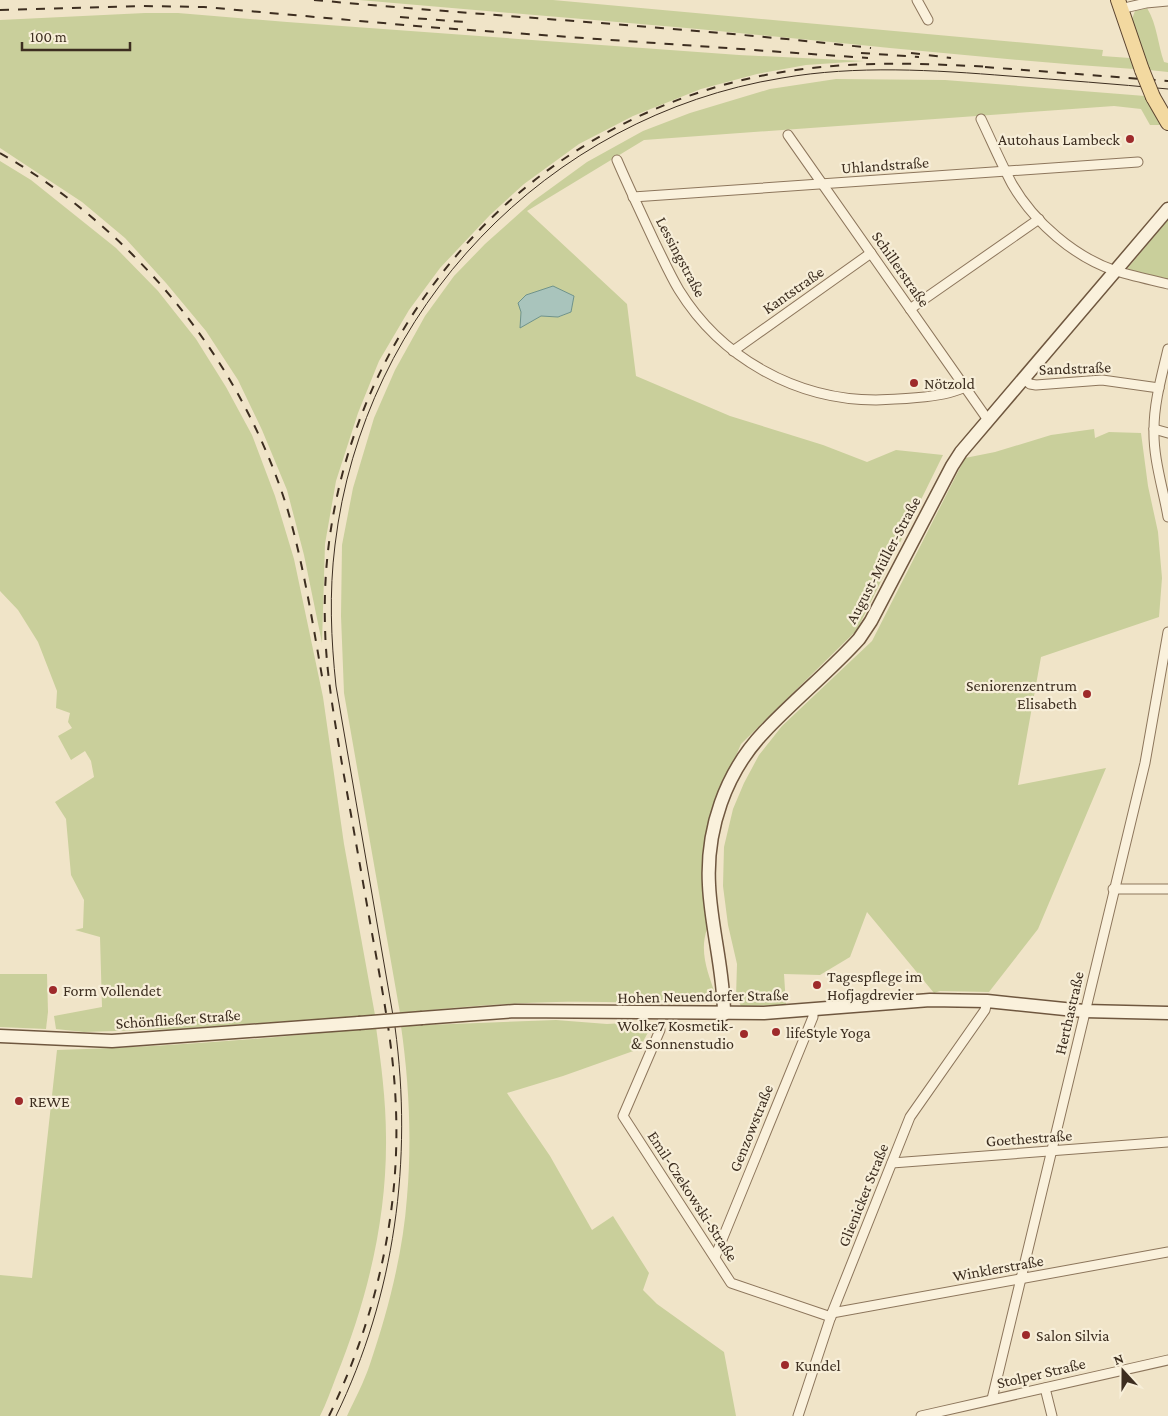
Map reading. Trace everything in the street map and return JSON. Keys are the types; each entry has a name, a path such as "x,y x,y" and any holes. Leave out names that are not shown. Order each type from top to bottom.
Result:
{"main road":[{"path":"1119,4 1153,97 1168,124"},
{"name":"August-Müller-Straße","path":"724,1014 722,985 711,912 709,864 715,822 728,786 740,764 763,733 851,648 865,631 961,452 1168,209"},
{"name":"Hohen Neuendorfer Straße","path":"359,1023 522,1011 660,1014 764,1013 930,1000 987,1001 1084,1011 1168,1013"},
{"name":"Schönfließer Straße","path":"0,1036 112,1041 359,1023"}],"street":[{"path":"917,0 928,20"},
{"path":"1119,4 1168,1"},
{"path":"981,118 1018,194 1039,220 1068,245 1090,258 1116,270 1168,284"},
{"name":"Schillerstraße","path":"788,135 988,420"},
{"name":"Lessingstraße","path":"617,160 679,291 699,319 732,351 756,368 809,390 836,397 865,400 949,393 965,387"},
{"name":"Uhlandstraße","path":"633,197 1138,162"},
{"path":"910,309 1039,220"},
{"name":"Kantstraße","path":"732,351 871,253"},
{"path":"1168,349 1154,429 1156,455 1168,517"},
{"name":"Sandstraße","path":"1023,378 1030,384 1036,385 1102,380 1160,388"},
{"path":"1154,429 1168,433"},
{"name":"Herthastraße","path":"992,1399 1145,763 1168,632"},
{"path":"1114,888 1168,888"},
{"name":"Glienicker Straße","path":"798,1416 832,1315 913,1112 985,1010 987,1001"},
{"name":"Genzowstraße","path":"714,1257 813,1017 813,1010"},
{"name":"Emil-Czekowski-Straße","path":"660,1030 623,1116 732,1284 832,1315"},
{"name":"Goethestraße","path":"892,1163 1168,1142"},
{"name":"Winklerstraße","path":"832,1315 1168,1252"},
{"name":"Stolper Straße","path":"921,1416 1168,1360"},
{"path":"1045,1388 1052,1416"}],"green space":[{"path":"359,0 553,0 1103,50 1102,56 1130,58 1134,69 698,29"},
{"path":"1147,8 1155,28 1164,62 1168,63 1168,72 1149,70 1132,19 1135,11"},
{"path":"178,13 739,55 864,61 806,65 757,74 701,89 633,116 579,144 524,184 490,215 440,268 409,310 379,361 358,413 336,481 325,544 322,643 304,555 287,490 262,430 238,380 206,331 125,238 82,202 0,148 0,20"},
{"path":"836,79 945,80 1145,96 1160,125 1150,125 1141,109 1114,106 644,140 527,211 627,304 636,376 730,416 823,445 867,462 896,450 943,455 857,630 741,744 717,800 704,845 707,929 704,954 716,996 708,1003 536,1003 400,1013 344,693 341,616 342,545 353,488 374,418 395,370 425,316 454,276 485,244 532,202 587,162 643,131 690,113 770,89","holes":["553,287 574,296 571,312 559,317 541,316 520,327 521,312 526,295"]},
{"path":"0,161 31,180 116,248 158,291 196,339 226,387 252,435 275,496 294,559 323,697 344,844 375,1015 176,1029 84,1032 56,1029 54,1016 102,1007 100,937 75,930 83,928 84,900 71,875 66,819 55,802 94,777 91,761 85,751 71,760 58,736 72,728 68,722 70,713 56,708 57,691 38,642 18,610 0,591"},
{"path":"1168,220 1168,279 1127,269"},
{"path":"1094,429 1095,438 1109,432 1141,433 1148,486 1158,532 1162,578 1159,617 1041,657 1018,785 1106,768 1038,929 989,992 940,991 934,993 867,912 850,957 820,975 784,974 786,1005 741,1006 736,997 737,964 728,925 723,886 724,847 733,809 759,755 782,726 872,641 965,458 995,452 1051,435"},
{"path":"0,974 47,974 48,1012 46,1029 0,1027"},
{"path":"556,1020 607,1024 639,1022 652,1025 639,1049 563,1076 507,1093 550,1156 592,1230 613,1216 649,1273 643,1290 657,1304 724,1352 736,1416 347,1416 368,1371 383,1323 394,1282 405,1218 409,1176 409,1133 408,1090 401,1026"},
{"path":"376,1027 386,1123 385,1168 379,1229 366,1289 357,1319 320,1416 0,1416 0,1275 32,1278 57,1050 217,1042"}],"water":[{"path":"553,286 574,296 571,312 558,317 541,316 520,328 521,312 518,303 526,295"}],"tram line":[{"path":"336,1416 356,1370 373,1323 385,1275 400,1177 402,1127 395,1027 336,686 331,616 333,563 353,459 384,378 427,304 481,237 545,180 617,134 696,99 782,78 838,71 867,70 952,72 1168,89"}],"railway":[{"path":"314,0 663,28 871,48"},
{"path":"0,10 143,6 204,7 427,27 868,58"},
{"path":"400,17 465,22"},
{"path":"861,53 919,57"},
{"path":"911,53 951,58"},
{"path":"329,1416 359,1343 381,1267 394,1189 396,1110 390,1039 383,992 343,770 329,680 325,626 326,567 334,509 349,452 369,397 394,345 426,295 462,249 503,207 536,179 571,154 608,132 647,113 687,97 728,84 769,74 812,68 880,64 992,67"},
{"path":"985,67 1168,81"},
{"path":"0,153 50,185 96,221 139,261 178,305 213,352 243,403 268,456 288,511 312,618 323,682"}],"place":[{"name":"Autohaus Lambeck","path":"1130,139"},
{"name":"Nötzold","path":"914,383"},
{"name":"Seniorenzentrum Elisabeth","path":"1087,694"},
{"name":"Tagespflege im Hofjagdrevier","path":"817,985"},
{"name":"Form Vollendet","path":"53,990"},
{"name":"lifeStyle Yoga","path":"776,1032"},
{"name":"Wolke7 Kosmetik- & Sonnenstudio","path":"744,1034"},
{"name":"REWE","path":"19,1101"},
{"name":"Salon Silvia","path":"1026,1335"},
{"name":"Kundel","path":"785,1365"}]}
